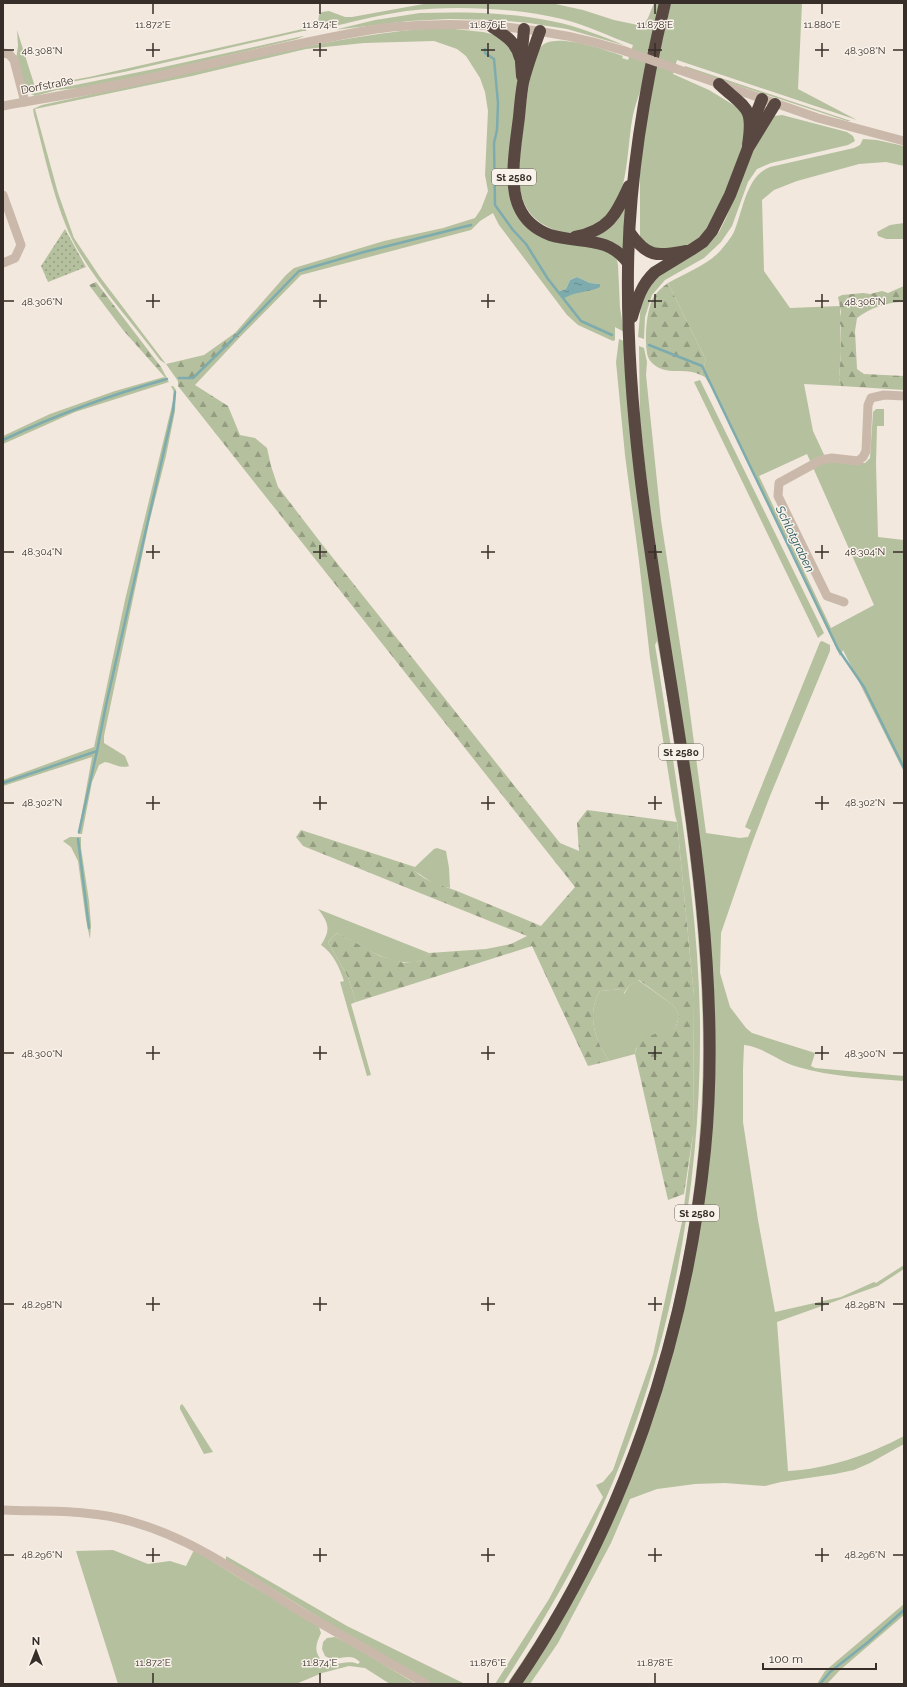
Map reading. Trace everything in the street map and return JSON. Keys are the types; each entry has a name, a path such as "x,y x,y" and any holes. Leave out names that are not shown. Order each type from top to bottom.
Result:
{"highway":[{"name":"St 2580","path":"515,1684 562,1609 589,1557 617,1497 645,1424 665,1362 679,1308 690,1254 705,1149 709,1080 709,1024 702,905 686,786 642,497 632,395 629,327 628,263 634,174 642,115 665,3"},
{"name":"St 2580","path":"491,26 514,43 518,50 521,62 523,85"},
{"name":"St 2580","path":"521,62 524,29"},
{"name":"St 2580","path":"540,31 523,85 514,164 516,200 523,215 535,227 551,235 613,247 628,263"},
{"name":"St 2580","path":"719,84 746,110 750,118 748,148"},
{"name":"St 2580","path":"750,130 762,99"},
{"name":"St 2580","path":"629,327 638,296 649,277 691,250 708,237 717,224 748,148 775,104"},
{"name":"St 2580","path":"569,238 594,232 609,222 620,208 634,174"},
{"name":"St 2580","path":"630,233 639,245 649,252 672,253 691,250"}],"street":[{"name":"Dorfstraße","path":"3,106 148,78 270,49 366,30 430,25 491,26 540,31 582,39 625,51 818,118 904,141"},
{"path":"3,53 9,54 14,60 25,102"},
{"path":"3,195 21,245 16,258 3,263"},
{"path":"844,602 827,596 778,496 779,483 821,460 832,458 858,461 863,457 866,451 868,405 871,398 884,395 904,396"},
{"path":"3,1510 94,1514 132,1521 168,1535 221,1560 303,1613 426,1684"}],"green space":[{"path":"429,3 551,3 638,25 644,24 654,3 660,3 641,89 633,115 625,175 619,198 614,209 609,215 586,231 578,233 565,233 548,227 535,218 526,207 521,195 519,165 528,92 532,68 539,49 544,44 552,41 561,41 583,44 623,56 622,58 628,60 633,45 562,19 505,10 464,8 425,9 406,11 326,28 320,28 318,23 319,15 322,12 329,11 345,17 352,17"},
{"path":"671,3 802,3 798,89 857,120 677,60 673,74 709,90 745,112 745,140 734,171 712,222 700,237 687,246 678,249 651,249 640,237 640,166 652,84"},
{"path":"420,13 486,13 535,18 580,28 626,46 567,29 496,20 449,19 409,21 334,30 375,20"},
{"path":"307,28 306,31 124,72 29,90 26,88 16,59 18,46 17,30 35,87 89,77"},
{"path":"423,29 454,29 483,32 502,38 518,60 519,217 577,245 611,251 617,260 618,265 620,308 624,332 615,327 615,340 613,341 578,325 567,315 499,225 493,213 480,221 471,230 301,275 240,337 235,333 286,275 294,268 384,241 443,228 475,218 481,209 488,191 485,175 488,111 485,92 480,78 466,56 457,49 434,41 364,43 306,49 192,76 35,109 58,193 74,238 100,277 166,364 160,360 94,275 75,245 56,198 33,109 42,105 292,50 344,39","holes":["577,277 590,283 600,284 572,293 563,299 558,292 566,289 570,280"]},
{"path":"304,36 297,39 155,73 81,88 57,90 35,96 31,94 159,68"},
{"path":"685,66 851,121 847,121 684,68"},
{"path":"782,115 847,132 853,136 855,141 848,145 771,163 757,169 748,182 732,226 721,242 704,258 665,280 652,295 645,317 644,339 638,337 641,304 654,278 711,241 719,232 750,156 762,132 774,116"},
{"path":"863,139 877,140 904,146 904,166 886,162 859,164 797,181 774,190 762,200 764,271 790,308 840,306 841,352 839,378 841,386 804,384 813,431 826,459 865,463 870,458 873,412 876,409 884,409 884,426 877,426 876,464 878,537 904,540 904,772 843,650 840,656 712,388 705,377 701,375 706,360 668,283 710,260 721,250 734,232 750,186 762,172 770,167 854,148 860,145","holes":["807,454 874,605 831,628 759,476"]},
{"path":"627,204 623,250 614,243 589,239"},
{"path":"904,223 904,239 886,239 878,236 877,232 890,225"},
{"path":"65,229 86,267 48,282 41,266"},
{"path":"96,282 161,367 169,382 123,330 89,285"},
{"path":"668,283 706,360 701,375 691,372 664,370 654,365 648,357 646,327 649,311 653,298"},
{"path":"904,286 904,302 885,304 862,314 857,318 855,331 857,369 864,374 904,376 904,390 841,386 839,378 841,326 839,322 841,312 838,297 842,295 863,293 870,294 882,291 888,293"},
{"path":"235,333 240,337 195,385 228,406 240,435 255,438 267,448 278,487 560,843 579,851 577,823 587,810 677,822 694,996 693,1135 684,1194 668,1200 635,1054 640,1042 656,1033 676,1027 679,1015 673,1005 639,980 629,986 623,994 622,989 600,991 594,1009 594,1027 596,1036 609,1061 588,1066 532,946 356,1002 348,977 328,942 337,933 380,956 404,963 420,961 429,953 486,949 511,944 527,936 303,846 296,837 301,830 415,867 415,871 430,881 541,926 575,887 178,386 178,381 166,364 204,355"},
{"path":"619,339 624,341 651,586 687,826 697,918 704,1005 703,1107 694,1194 680,1281 664,1342 680,1275 692,1202 700,1129 703,1040 699,952 691,864 669,708 657,641 655,645 678,792 690,883 698,974 700,1020 699,1086 694,1152 686,1218 674,1284 659,1349 640,1412 616,1474 589,1535 548,1611 503,1684 495,1684 549,1599 603,1497 596,1485 603,1482 613,1470 653,1355 682,1222 693,1135 694,996 677,822 650,658 625,455 616,362"},
{"path":"639,346 644,348 647,362 646,375 661,520 687,690 706,833 740,838 748,837 751,830 745,827 820,642 822,641 830,645 830,651 751,846 721,933 720,973 730,1007 746,1028 752,1033 815,1053 811,1066 815,1068 904,1076 904,1081 850,1077 824,1073 791,1065 751,1046 744,1045 743,1122 758,1220 775,1312 841,1297 874,1282 876,1283 904,1265 904,1269 878,1286 777,1322 788,1471 803,1470 848,1460 904,1436 904,1444 854,1470 835,1474 781,1482 765,1486 725,1483 695,1484 657,1489 630,1499 611,1543 558,1643 530,1684 521,1684 577,1591 683,1315 714,1029 640,425"},
{"path":"164,377 169,382 75,412 3,444 3,436 50,414 115,391"},
{"path":"700,380 824,633 818,638 694,382"},
{"path":"171,386 173,386 176,390 175,411 166,456 149,523 104,736 104,743 125,756 129,766 120,766 105,762 99,765 92,782 82,834 78,834 92,757 3,786 3,780 94,747 125,600 173,401 174,392"},
{"path":"70,837 81,837 81,848 89,901 91,925 90,939 78,861 71,847 63,841"},
{"path":"437,848 446,851 450,888 434,884 415,871 415,867 434,849"},
{"path":"318,909 429,953 419,961 409,963 399,962 376,954 337,933 328,942 348,977 356,1002 351,1004 371,1075 367,1076 340,982 344,981 333,957 321,945 326,935 327,927 325,918"},
{"path":"638,980 673,1005 679,1015 676,1027 636,1048 635,1054 609,1061 596,1036 594,1027 593,1018 596,1000 600,991 622,989 624,994 629,986"},
{"path":"662,1351 658,1367 647,1399"},
{"path":"182,1404 213,1452 204,1454 180,1409"},
{"path":"637,1430 630,1450 616,1483"},
{"path":"612,1493 596,1532 556,1610 509,1684 507,1684 547,1622 583,1557"},
{"path":"113,1550 148,1564 170,1561 186,1566 194,1550 319,1627 321,1633 316,1649 321,1661 331,1664 353,1662 358,1664 360,1662 352,1657 334,1659 325,1656 322,1649 323,1642 327,1638 335,1637 416,1684 390,1684 365,1668 349,1666 322,1673 296,1684 118,1684 76,1551"},
{"path":"226,1556 347,1626 465,1684 432,1684 352,1638 226,1560"},
{"path":"904,1604 904,1615 839,1671 827,1684 817,1684 825,1671"}],"water":[{"path":"577,277 590,283 600,284 600,287 568,296 563,299 558,292 566,289 570,280"}],"waterway":[{"path":"485,49 485,53 494,59 498,103 497,130 494,143 495,205 513,230 526,244 548,279 581,321 612,335"},
{"path":"179,378 193,378 299,271 364,252 471,225"},
{"name":"Schlotgraben","path":"649,345 702,366 838,649 864,687 904,768"},
{"path":"3,440 84,406 167,379"},
{"path":"3,783 97,751 106,705 173,411 175,392"},
{"path":"79,832 97,751"},
{"path":"78,839 89,928"},
{"name":"Schlotgraben","path":"820,1684 830,1672 867,1643 904,1610"}]}
